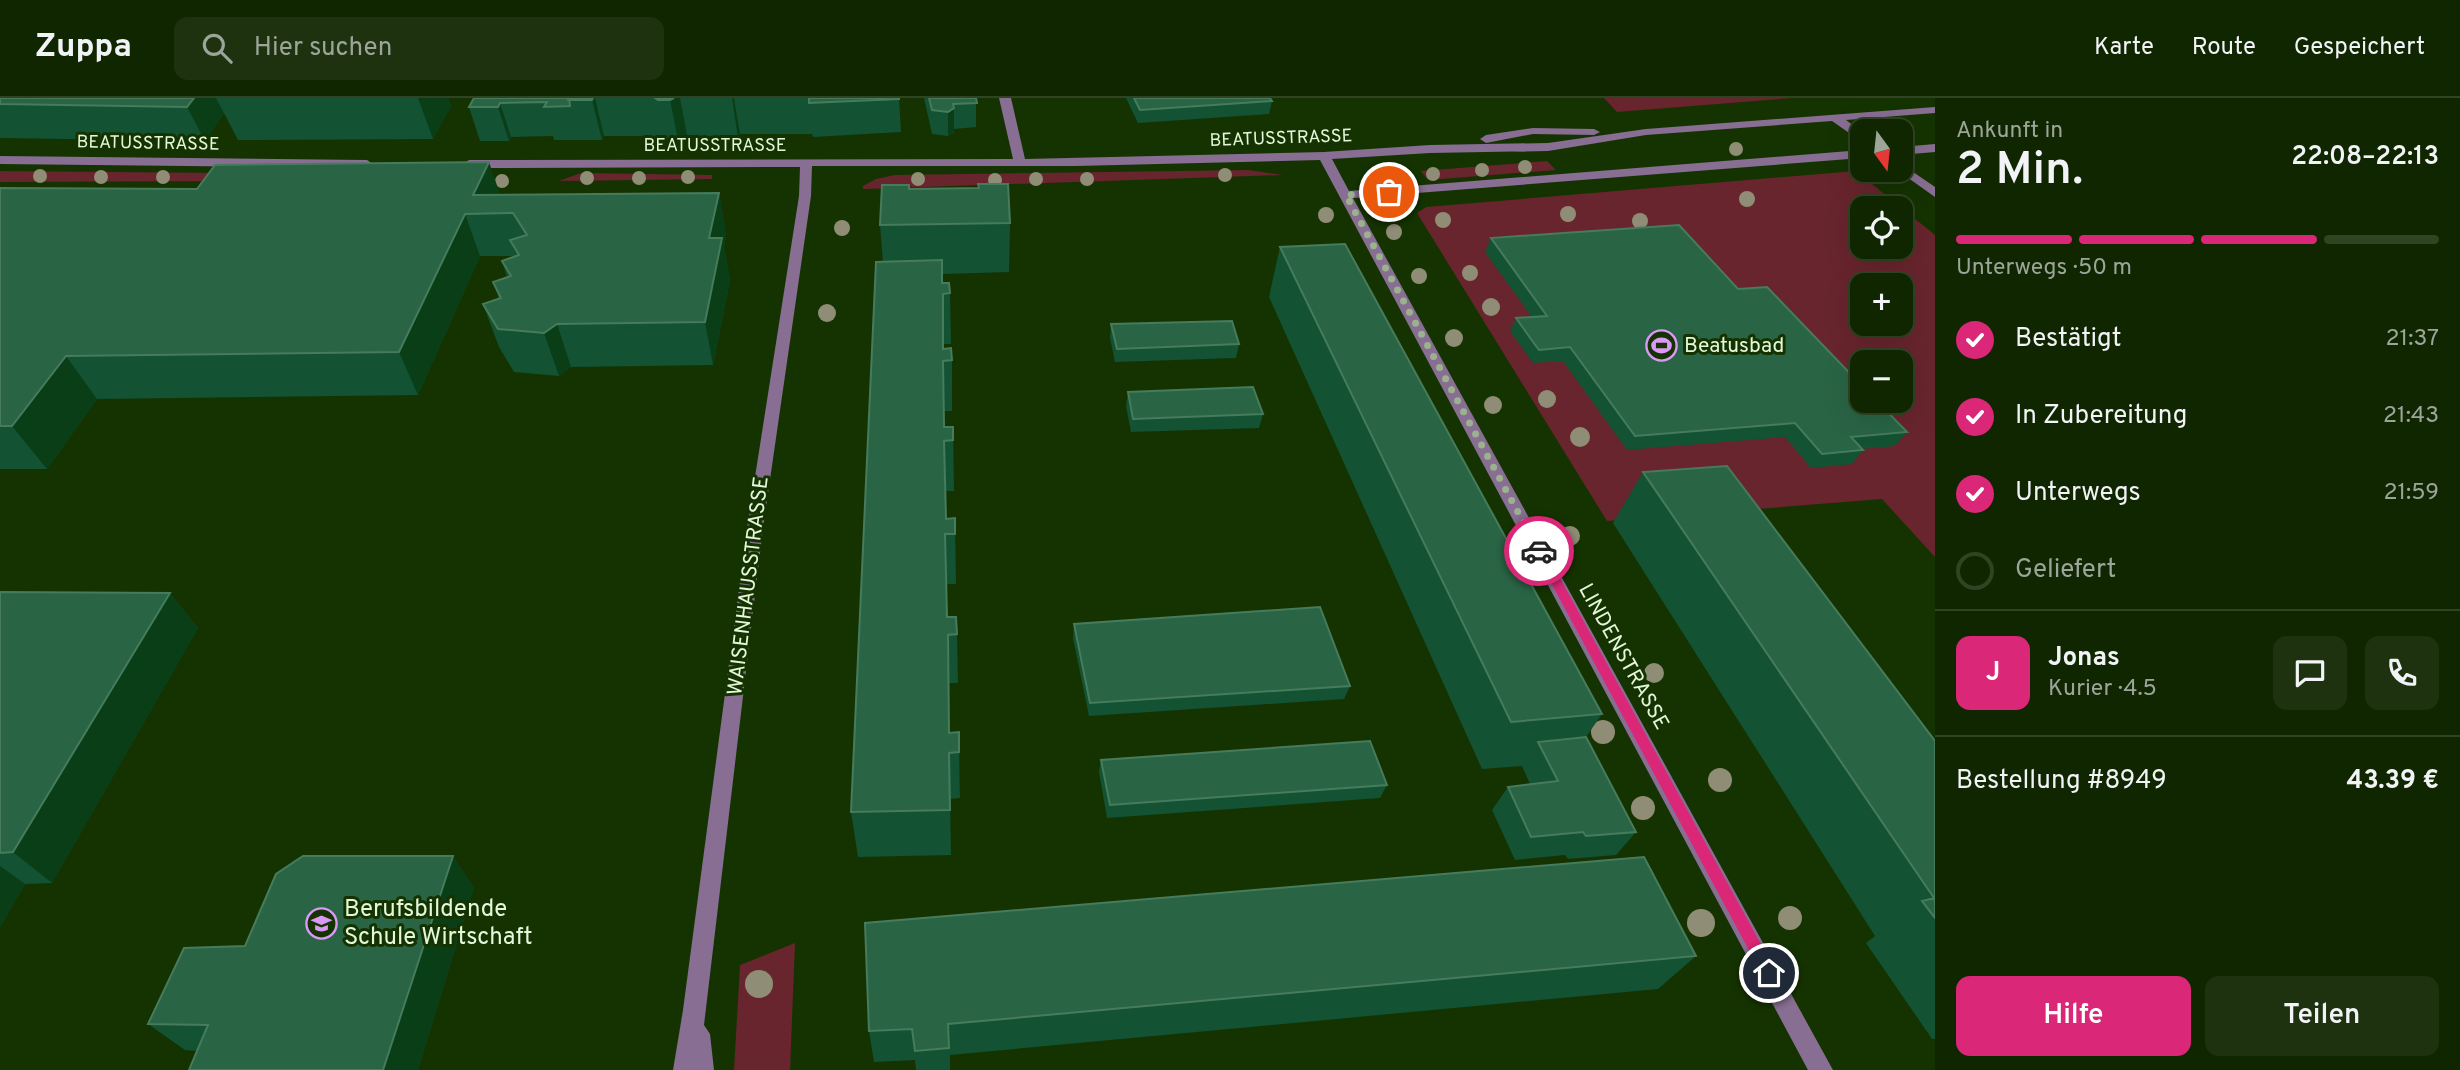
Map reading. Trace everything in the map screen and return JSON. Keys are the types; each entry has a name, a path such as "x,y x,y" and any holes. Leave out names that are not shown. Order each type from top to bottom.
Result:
{"street":[{"path":"1005,98 1020,162"},
{"name":"BEATUSSTRASSE","path":"450,164 806,164 1324,156 1430,149 1548,147 1646,132 1935,110"},
{"path":"1834,117 1850,129"},
{"path":"1913,150 1935,148"},
{"path":"1346,195 1850,155"},
{"name":"LINDENSTRASSE","path":"1324,156 1821,1070"},
{"name":"BEATUSSTRASSE","path":"0,160 385,164"},
{"name":"WAISENHAUSSTRASSE","path":"685,1070 695,1010 755,528 805,196 806,164"},
{"path":"1913,176 1935,193"},
{"name":"WAISENHAUSSTRASSE","path":"695,1010 702,1070"}],"shaded area":[{"path":"1604,98 1792,98 1617,112"},
{"path":"1547,161 1556,170 1428,180 1421,171"},
{"path":"1248,170 1283,175 863,189 863,186 876,179 895,175"},
{"path":"0,171 228,173 229,181 0,182"},
{"path":"1850,172 1850,182 1870,182 1887,196 1850,196 1850,259 1913,259 1913,217 1935,235 1935,557 1882,499 1607,521 1417,213 1426,207"},
{"path":"581,173 712,175 712,179 559,181"},
{"path":"795,943 790,1070 734,1070 740,965"}],"building":[{"path":"0,98 194,98 187,107 0,104"},
{"path":"474,98 569,98 570,106 544,107 547,102 469,107"},
{"path":"569,98 593,98 568,100"},
{"path":"655,98 674,98 658,100"},
{"path":"809,98 899,98 899,99 809,103"},
{"path":"929,98 976,98 977,103 953,104 954,108 948,112 932,110"},
{"path":"1134,98 1270,98 1272,101 1140,110"},
{"path":"489,162 473,195 719,193 709,238 722,238 705,322 557,324 544,333 498,329 483,304 501,298 493,282 511,276 502,261 519,255 510,240 527,235 513,213 465,214 399,352 66,356 12,426 0,426 0,188 197,189 215,165"},
{"path":"978,184 1008,184 1010,223 880,225 882,185 909,185 909,189 979,188"},
{"name":"Beatusbad","path":"1679,225 1738,289 1767,287 1850,373 1850,413 1889,413 1907,432 1851,437 1863,450 1822,454 1795,423 1635,436 1570,347 1539,350 1533,342 1516,318 1547,316 1491,238"},
{"path":"1345,244 1602,714 1511,722 1280,247"},
{"path":"942,260 942,283 949,283 950,293 943,294 943,349 951,348 952,360 943,361 944,427 953,427 953,440 944,441 946,519 955,518 955,534 945,534 947,617 956,617 957,634 948,635 949,733 959,732 959,752 949,753 950,810 851,812 876,262"},
{"path":"1232,321 1239,344 1117,349 1111,324"},
{"path":"1253,387 1263,414 1133,419 1128,392"},
{"path":"1727,466 1935,741 1935,918 1922,901 1934,898 1643,472"},
{"path":"0,592 170,593 13,852 0,853"},
{"path":"1320,607 1350,686 1090,703 1074,624"},
{"path":"1586,737 1636,832 1586,836 1583,832 1531,837 1508,787 1558,781 1538,742"},
{"path":"1370,741 1387,785 1110,805 1101,760"},
{"path":"303,856 453,856 383,1070 189,1070 208,1025 148,1024 184,948 245,946 276,874"},
{"path":"1644,857 1696,956 948,1024 949,1048 915,1051 912,1029 869,1031 865,923"}],"way so far":[{"path":"1389,192 1346,195 1539,551"}],"place":[{"name":"Beatusbad","path":"1661,346"},
{"name":"Berufsbildende Schule Wirtschaft","path":"321,924"}],"route":[{"path":"1539,551 1769,973"}]}
